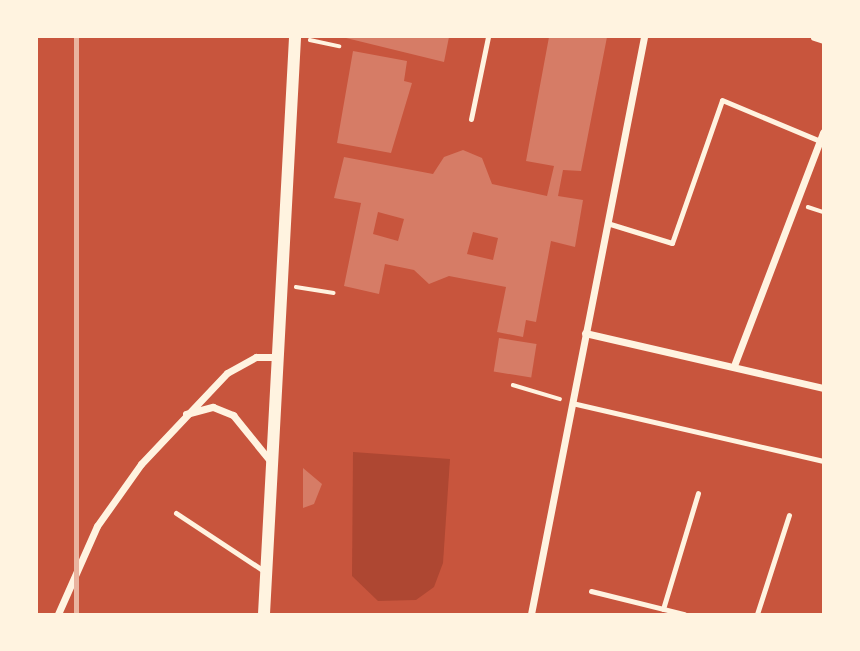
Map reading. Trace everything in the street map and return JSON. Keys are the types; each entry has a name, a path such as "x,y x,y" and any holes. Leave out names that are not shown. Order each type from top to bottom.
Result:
{"street":[{"path":"264,614 284,285 295,37"},
{"path":"531,614 644,37"},
{"path":"814,37 823,40"},
{"path":"735,363 823,131"},
{"path":"585,332 735,363 823,388"},
{"path":"58,614 97,526 183,416 242,363 278,357"},
{"path":"183,416 213,407 233,415 256,436 273,467"}],"lane":[{"path":"471,119 488,37"},
{"path":"607,223 673,243 722,100 820,141"},
{"path":"572,403 823,461"},
{"path":"663,609 698,493"},
{"path":"176,513 267,573"},
{"path":"757,614 789,515"},
{"path":"591,591 684,614"}],"path":[{"path":"295,37 340,46"},
{"path":"284,285 334,293"},
{"path":"513,385 572,403"}],"shaded area":[{"path":"353,452 450,459 443,563 434,587 416,600 378,601 352,576"}],"building":[{"path":"342,37 449,37 444,62"},
{"path":"549,37 607,37 581,171 563,170 558,196 583,200 575,247 551,241 536,322 526,320 523,337 497,332 506,287 449,276 429,284 414,270 385,264 379,294 344,286 361,203 334,198 344,157 433,174 444,157 463,150 482,158 492,184 547,196 554,166 526,161","holes":["378,212 404,219 398,241 373,234","473,232 498,238 493,260 467,254"]},
{"path":"353,51 407,61 404,81 412,83 391,153 337,143"},
{"path":"499,338 537,344 531,378 494,372"},
{"path":"303,468 322,484 314,504 303,508"}],"railway":[{"path":"76,37 76,614"}]}
